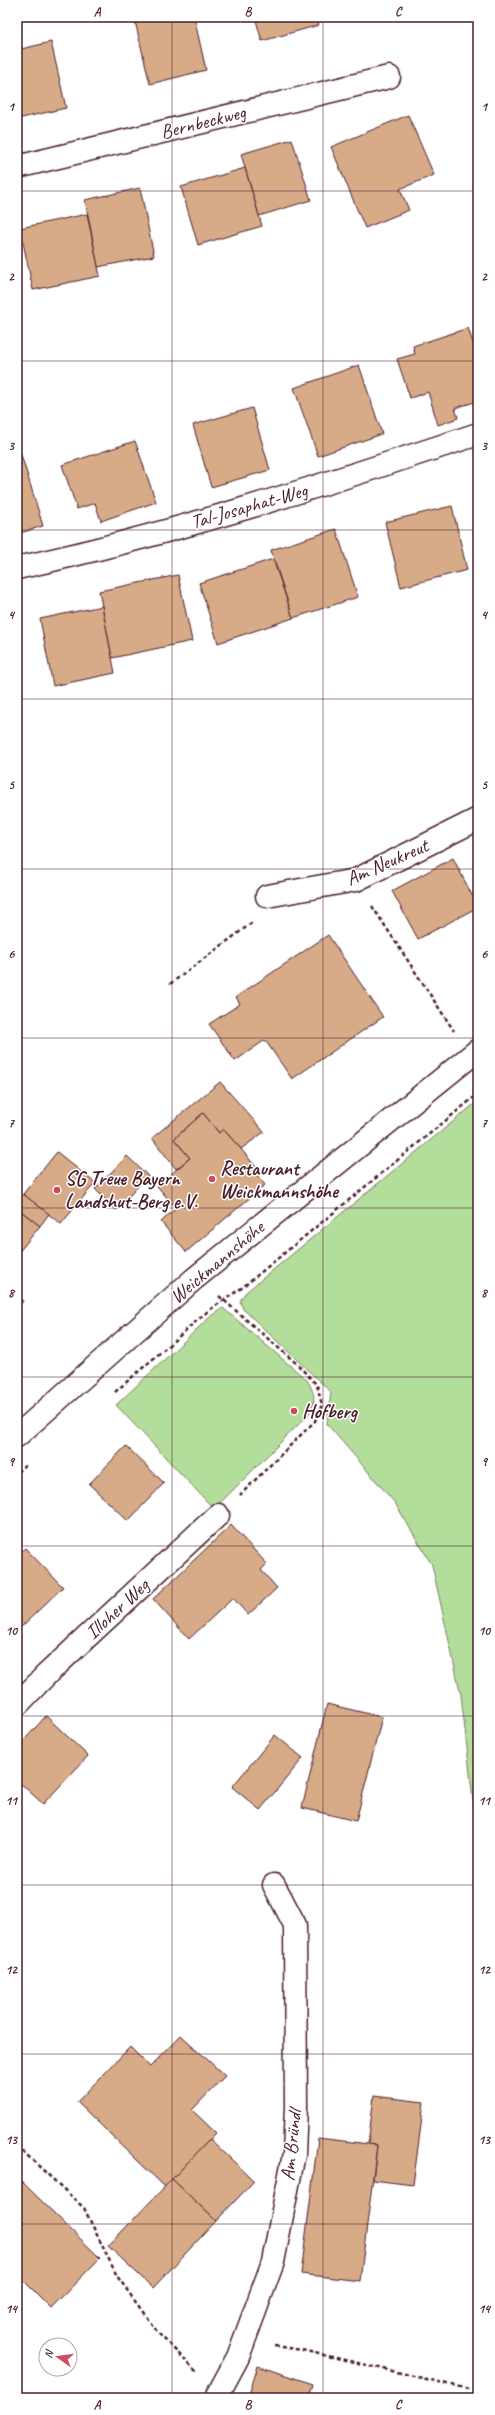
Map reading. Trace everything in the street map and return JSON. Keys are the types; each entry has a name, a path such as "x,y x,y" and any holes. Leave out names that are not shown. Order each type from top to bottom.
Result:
{"street":[{"name":"Bernbeckweg","path":"17,167 390,77"},
{"name":"Tal-Josaphat-Weg","path":"17,568 78,555 291,495 478,434"},
{"name":"Am Neukreut","path":"267,896 356,880 478,819"},
{"name":"Weickmannshöhe","path":"17,1436 194,1279 474,1053"},
{"name":"Illoher Weg","path":"17,1705 46,1675 218,1515"},
{"name":"Am Bründl","path":"217,2396 244,2341 273,2262 294,2154 296,2107 295,1925 274,1885"}],"path":[{"path":"356,880 474,1053"},
{"path":"170,984 255,921 267,896"},
{"path":"109,1397 208,1311 226,1301 478,1094"},
{"path":"194,1279 226,1301 297,1364 317,1385 322,1405 315,1421 218,1515"},
{"path":"17,1472 28,1463"},
{"path":"17,2146 84,2208 117,2276 158,2333 217,2396"},
{"path":"244,2341 302,2350 478,2391"}],"green space":[{"path":"478,1101 478,1844 461,1695 432,1565 395,1503 327,1424 331,1392 243,1309 240,1301 245,1293"},
{"path":"223,1308 307,1380 312,1389 314,1402 308,1415 214,1509 116,1405 212,1315"}],"building":[{"path":"134,17 194,17 206,70 150,84"},
{"path":"255,17 317,17 319,25 262,41"},
{"path":"51,42 66,108 17,119 17,50"},
{"path":"408,115 434,175 400,189 409,210 365,228 331,147"},
{"path":"292,139 311,200 259,216 241,154"},
{"path":"245,168 262,226 198,245 181,187"},
{"path":"140,188 154,256 98,267 85,200"},
{"path":"87,214 100,276 33,290 20,228"},
{"path":"468,328 478,358 478,401 455,408 458,418 438,425 428,392 410,398 397,359 415,354 413,346"},
{"path":"359,365 382,434 318,456 294,388"},
{"path":"252,408 270,470 211,487 193,425"},
{"path":"135,441 156,502 101,521 95,503 77,509 62,465"},
{"path":"20,451 43,526 17,534 17,452"},
{"path":"452,506 467,570 401,587 385,522"},
{"path":"336,529 358,597 293,618 271,550"},
{"path":"273,559 293,618 218,643 199,583"},
{"path":"178,575 192,641 112,658 99,591"},
{"path":"102,606 115,673 53,686 40,619"},
{"path":"453,858 478,907 418,939 392,891"},
{"path":"328,935 383,1017 292,1079 265,1040 235,1061 209,1024 240,1004 236,997"},
{"path":"220,1082 264,1132 241,1149 223,1129 219,1133 203,1113 174,1139 190,1158 176,1169 152,1138"},
{"name":"Restaurant Weickmannshöhe","path":"203,1113 219,1133 223,1129 241,1149 259,1171 256,1174 265,1185 186,1252 161,1222 176,1208 157,1186 190,1158 174,1139"},
{"name":"SG Treue Bayern Landshut-Berg e.V.","path":"57,1152 95,1183 61,1224 23,1194"},
{"path":"127,1156 148,1176 116,1210 95,1189"},
{"path":"23,1194 49,1214 40,1226 17,1208 17,1202"},
{"path":"17,1208 40,1226 18,1253 17,1253"},
{"path":"17,1296 23,1301 17,1310"},
{"path":"126,1446 164,1483 128,1521 89,1484"},
{"path":"231,1525 267,1564 261,1570 277,1588 248,1615 233,1598 189,1639 153,1599"},
{"path":"25,1548 63,1587 19,1629 17,1627 17,1555"},
{"path":"327,1704 382,1717 356,1821 302,1808"},
{"path":"46,1716 88,1756 43,1804 17,1780 17,1748"},
{"path":"275,1735 303,1758 260,1810 232,1787"},
{"path":"181,2035 225,2076 192,2110 216,2133 165,2187 77,2102 130,2047 150,2067"},
{"path":"374,2096 424,2102 413,2185 373,2180 377,2145 368,2144"},
{"path":"318,2138 377,2145 360,2281 301,2274"},
{"path":"210,2139 254,2181 216,2221 172,2179"},
{"path":"17,2177 100,2258 51,2308 17,2274"},
{"path":"172,2179 216,2221 153,2288 108,2246"},
{"path":"258,2366 313,2384 309,2398 248,2398"}],"place":[{"name":"Restaurant Weickmannshöhe","path":"212,1179"},
{"name":"SG Treue Bayern Landshut-Berg e.V.","path":"57,1190"},
{"name":"Hofberg","path":"294,1411"}]}
